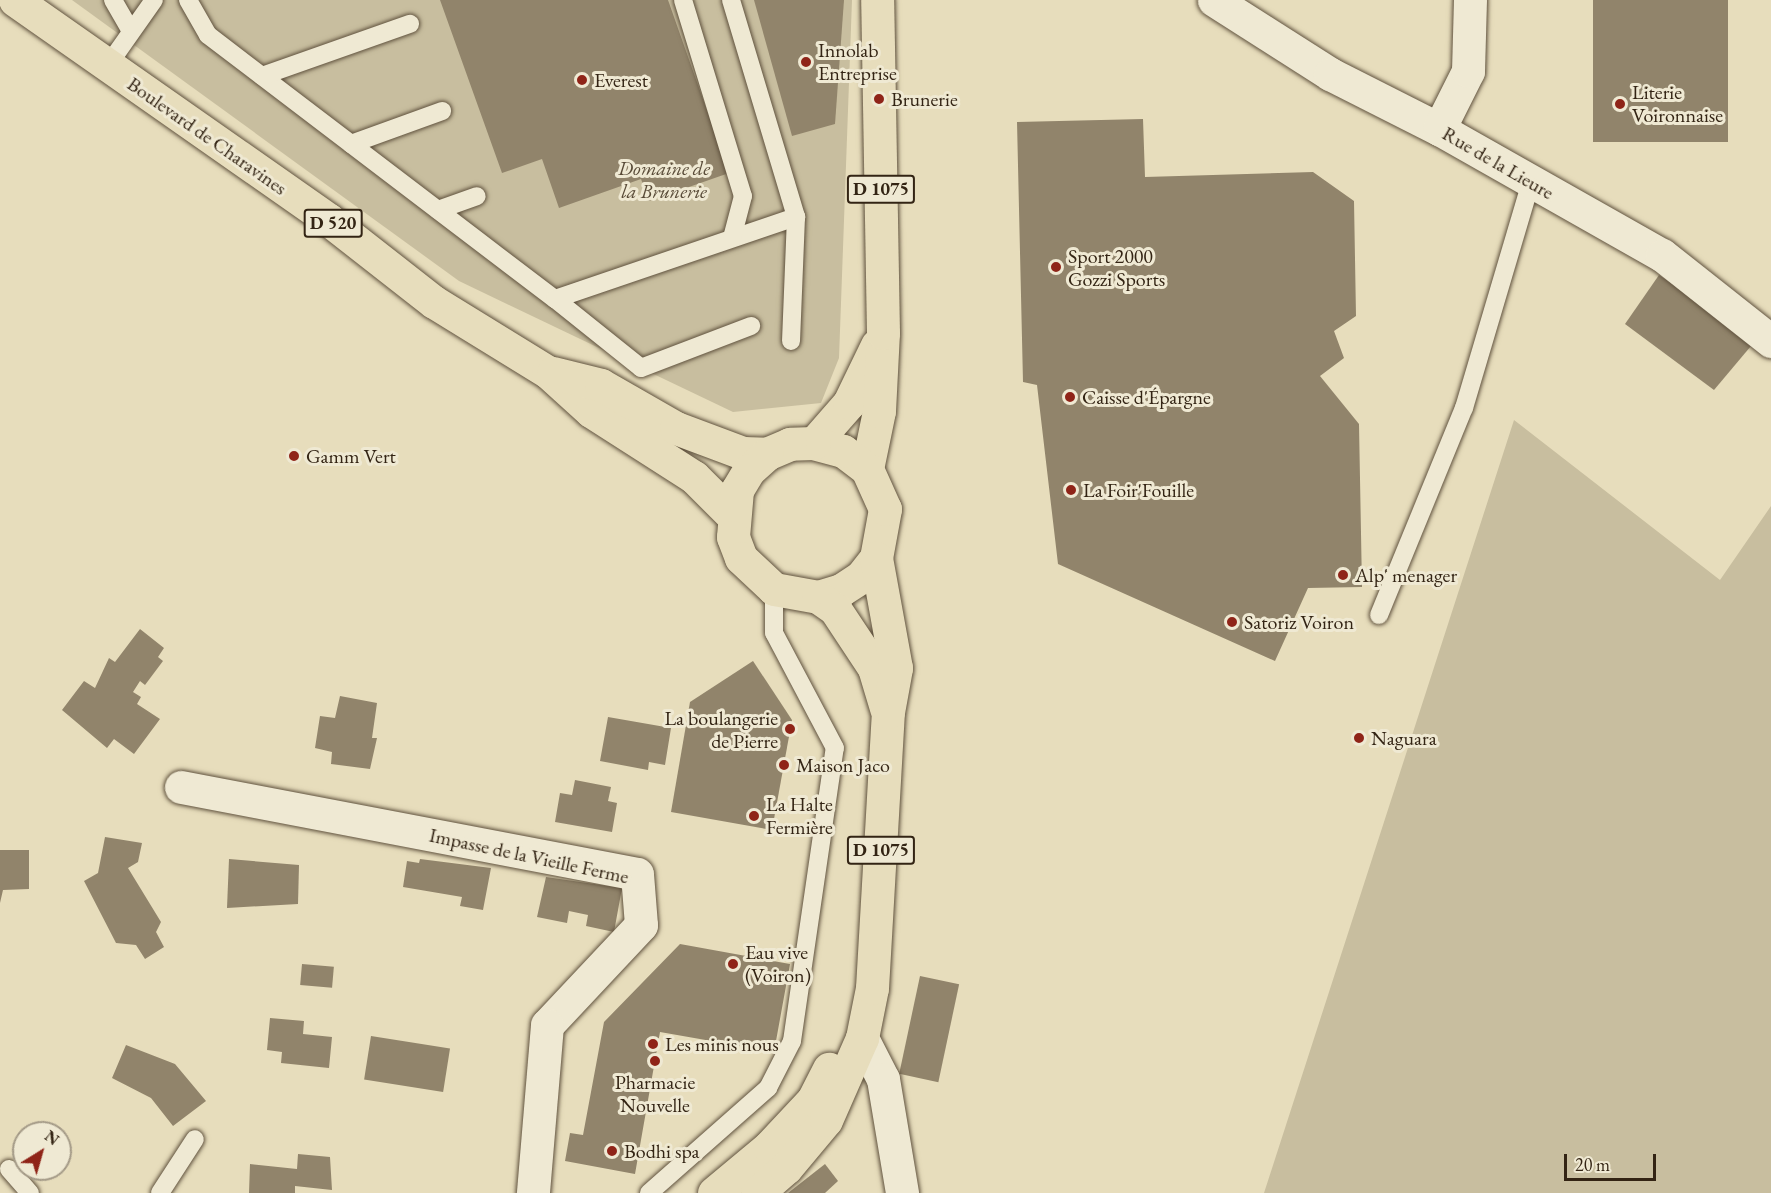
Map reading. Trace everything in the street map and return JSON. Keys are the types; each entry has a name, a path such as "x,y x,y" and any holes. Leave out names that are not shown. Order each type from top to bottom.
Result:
{"main road":[{"name":"Boulevard de Charavines","path":"15,0 106,68 329,220 434,302 548,372 591,411 694,477 731,514"},
{"name":"D 1075","path":"867,469 879,411 883,333 877,0"},
{"name":"D 1075","path":"814,443 849,403 883,333"},
{"name":"Boulevard de Charavines","path":"548,372 601,386 676,428 743,453 767,454"},
{"path":"814,443 843,451 867,469 885,509 886,526 876,558 861,577 841,590 818,597 774,589 741,558 733,537 731,514 736,490 749,470 767,454 790,444 814,443"},
{"name":"D 1075","path":"757,1193 786,1168 826,1120 862,1038 872,988 888,712 896,668 894,641 878,587 876,558"},
{"name":"D 1075","path":"818,597 854,632 874,668 888,712"},
{"name":"D 1075","path":"714,1193 769,1146 813,1100 872,988"}],"street":[{"name":"Rue de la Lieure","path":"1214,0 1330,74 1440,129 1662,255 1771,341"},
{"path":"1440,129 1468,71 1470,0"},
{"name":"Impasse de la Vieille Ferme","path":"181,787 637,874 641,925 547,1025 533,1193"},
{"path":"862,1038 883,1079 902,1193"}],"lane":[{"path":"113,0 131,31"},
{"path":"106,68 154,0"},
{"path":"188,0 208,35 641,368 752,326"},
{"path":"683,0 743,196 732,238"},
{"path":"731,0 796,217 791,340"},
{"path":"262,76 410,24"},
{"path":"351,144 442,111"},
{"path":"1379,615 1464,408 1531,182"},
{"path":"438,210 477,196"},
{"path":"555,300 796,217"},
{"path":"649,1193 768,1088 792,1041 835,748 774,633 774,589"},
{"path":"160,1193 195,1139"},
{"path":"9,1169 30,1193"}],"green space":[{"name":"Domaine de la Brunerie","path":"72,0 852,0 839,358 821,403 733,412 459,281"},
{"path":"1514,420 1720,580 1771,506 1771,1193 1264,1193"}],"building":[{"name":"Everest","path":"440,0 668,0 729,173 649,201 641,179 559,208 542,159 502,173"},
{"name":"Innolab Entreprise","path":"754,0 844,0 835,124 792,136"},
{"path":"1593,0 1728,0 1728,142 1593,142"},
{"path":"1143,119 1145,177 1313,172 1354,201 1356,316 1334,331 1344,358 1320,376 1359,424 1362,587 1308,588 1275,661 1058,564 1037,385 1023,382 1017,122"},
{"path":"1659,275 1712,310 1751,346 1714,390 1625,324"},
{"path":"140,629 164,648 158,657 163,661 145,685 140,681 133,692 141,697 137,704 160,719 134,754 114,739 107,748 62,710 84,681 95,688 109,658 115,662"},
{"path":"753,661 792,720 772,830 671,812 690,702"},
{"path":"340,696 377,703 372,738 377,738 370,769 331,764 332,752 315,748 320,716 335,718"},
{"path":"608,717 671,728 665,765 649,762 648,770 600,761"},
{"path":"575,780 611,787 608,801 617,803 612,832 555,822 560,793 572,795"},
{"path":"105,837 142,843 138,862 128,868 161,922 156,932 164,947 145,959 136,945 116,943 84,881 98,873"},
{"path":"0,850 29,850 29,889 3,890 0,903"},
{"path":"229,859 299,865 298,904 227,908"},
{"path":"420,859 491,868 483,910 460,906 462,897 403,887 407,861 419,863"},
{"path":"546,877 622,888 614,932 586,926 588,915 569,911 567,923 537,917"},
{"path":"680,944 790,964 774,1052 660,1032 635,1174 565,1161 570,1133 583,1135 604,1022"},
{"path":"302,964 334,967 332,988 300,985"},
{"path":"920,976 959,984 938,1082 899,1074"},
{"path":"270,1018 304,1021 303,1034 332,1037 329,1068 281,1063 282,1052 267,1050"},
{"path":"371,1036 450,1049 443,1092 364,1079"},
{"path":"126,1045 175,1064 206,1101 173,1126 151,1098 112,1078"},
{"path":"298,1154 330,1157 332,1190 295,1186 295,1193 249,1193 250,1164 297,1169"},
{"path":"825,1164 838,1181 825,1193 788,1193"}],"place":[{"name":"Innolab Entreprise","path":"806,62"},
{"name":"Everest","path":"582,80"},
{"name":"Brunerie","path":"879,99"},
{"name":"Literie Voironnaise","path":"1620,104"},
{"name":"Sport 2000 Gozzi Sports","path":"1056,267"},
{"name":"Caisse d'Épargne","path":"1070,397"},
{"name":"Gamm Vert","path":"294,456"},
{"name":"La Foir'Fouille","path":"1071,490"},
{"name":"Alp' menager","path":"1343,575"},
{"name":"Satoriz Voiron","path":"1232,622"},
{"name":"La boulangerie de Pierre","path":"790,729"},
{"name":"Naguara","path":"1359,738"},
{"name":"Maison Jaco","path":"784,765"},
{"name":"La Halte Fermière","path":"754,816"},
{"name":"Eau vive (Voiron)","path":"733,964"},
{"name":"Les minis nous","path":"653,1044"},
{"name":"Pharmacie Nouvelle","path":"655,1061"},
{"name":"Bodhi spa","path":"612,1151"}]}
